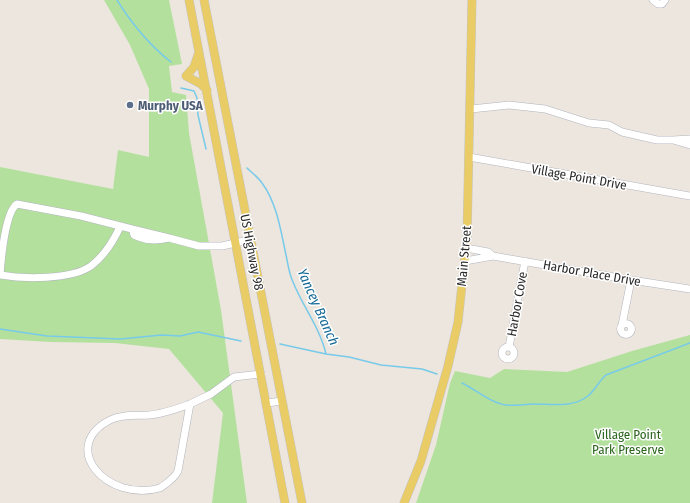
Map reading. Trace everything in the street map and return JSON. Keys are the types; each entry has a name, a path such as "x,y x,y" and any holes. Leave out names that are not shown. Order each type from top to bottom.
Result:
{"main road":[{"name":"US Highway 98","path":"189,0 285,503"},
{"name":"US Highway 98","path":"204,0 302,503"},
{"name":"Main Street","path":"404,503 421,461 448,366 458,322 466,248 471,109 472,0"},
{"path":"199,51 194,67 186,76 201,84 207,90"}],"street":[{"path":"653,0 658,4 662,4 665,0"},
{"path":"471,109 489,107 505,110 527,108 545,109 589,123 604,124 622,132 657,140 690,139"},
{"path":"673,140 690,145"},
{"name":"Village Point Drive","path":"469,157 690,196"},
{"path":"120,227 110,245 102,255 90,267 78,272 38,277 13,277 0,275 1,257 9,218 12,209 17,204 81,216 199,246 222,246 250,240"},
{"name":"Harbor Place Drive","path":"466,248 488,252 493,256"},
{"name":"Harbor Place Drive","path":"465,261 493,256 690,289"},
{"name":"Harbor Cove","path":"509,347 525,261"},
{"path":"622,325 631,280"},
{"path":"95,480 88,464 92,439 99,428 114,418 160,414 190,404 210,394 234,377 261,374"},
{"path":"267,403 282,401"},
{"path":"140,498 156,491 175,477 178,472 190,404"}],"green space":[{"path":"104,0 169,0 182,64 169,66 172,92 186,95 189,133 221,310 247,503 212,503 223,413 169,349 115,343 51,342 0,339 0,167 113,189 118,150 149,157 149,89 130,45"},
{"name":"Village Point Park Preserve","path":"690,335 690,503 416,503 436,445 450,383 455,371 490,378 504,369 567,372 632,351"}],"waterway":[{"name":"Yancey Branch","path":"117,0 141,33 171,62"},
{"name":"Yancey Branch","path":"181,88 194,91 197,98 198,115 206,149"},
{"name":"Yancey Branch","path":"247,168 257,177 271,199 278,218 292,279 316,326 326,354 349,357 381,365 422,369 437,374"},
{"path":"0,329 47,336 120,339 162,335 180,336 198,332 241,341"},
{"name":"Yancey Branch","path":"462,383 500,404 569,404 582,400 588,396 606,375 690,343"},
{"path":"280,344 326,354"}],"place":[{"name":"Murphy USA","path":"130,105"}]}
